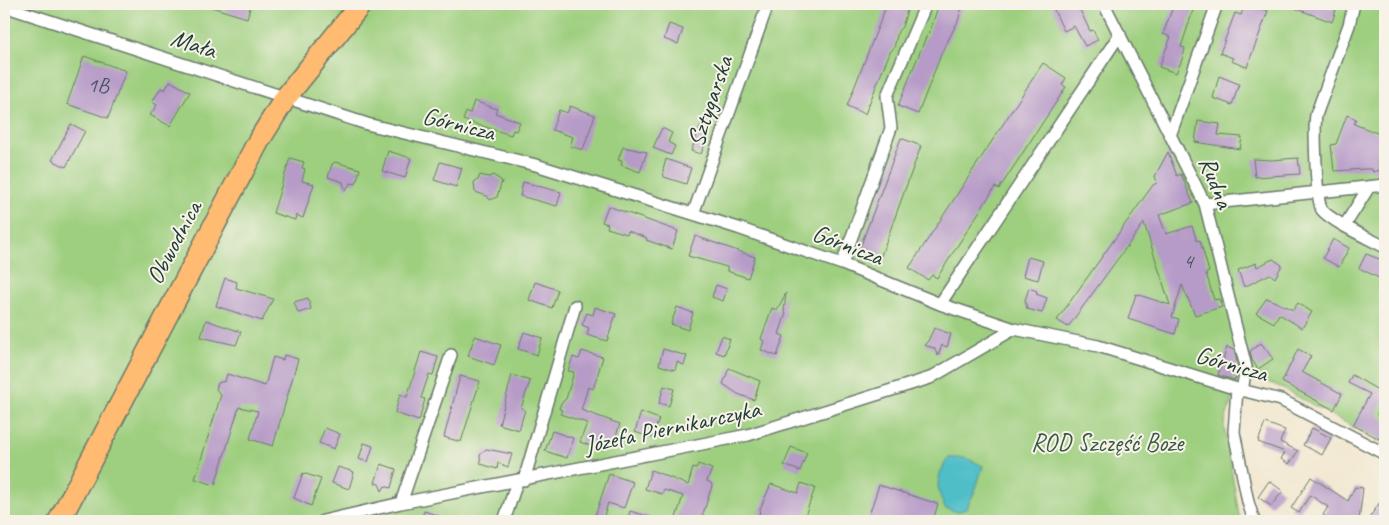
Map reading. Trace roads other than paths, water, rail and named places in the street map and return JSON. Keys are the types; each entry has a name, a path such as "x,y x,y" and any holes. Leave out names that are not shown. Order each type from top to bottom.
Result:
{"highway":[{"name":"Obwodnica","path":"59,521 235,183 286,97 362,4"}],"street":[{"name":"Sztygarska","path":"693,214 768,4"},
{"path":"842,264 890,128 887,96 926,4"},
{"name":"Rudna","path":"1104,4 1206,204 1246,367 1239,390 1234,432 1248,502 1254,521"},
{"path":"1171,133 1218,4"},
{"path":"1354,4 1349,25 1316,115 1314,130 1318,201 1320,208 1345,225 1385,247"},
{"name":"Mała","path":"4,6 286,97"},
{"path":"940,304 1120,34"},
{"name":"Górnicza","path":"286,97 367,124 536,165 693,214 842,264 940,304 1014,329 1098,346 1239,390 1281,400 1385,454"},
{"path":"1206,204 1385,185"},
{"path":"1345,225 1369,187"},
{"path":"504,521 520,481 575,306"},
{"name":"Józefa Piernikarczyka","path":"323,521 401,503 520,481 758,432 930,378 1014,329"},
{"path":"401,503 451,355"}],"water":[{"path":"948,458 966,458 983,466 975,491 966,509 957,512 945,508 938,488 939,477"}],"park label":[{"name":"ROD Szczęść Boże","path":"1107,442"}]}
